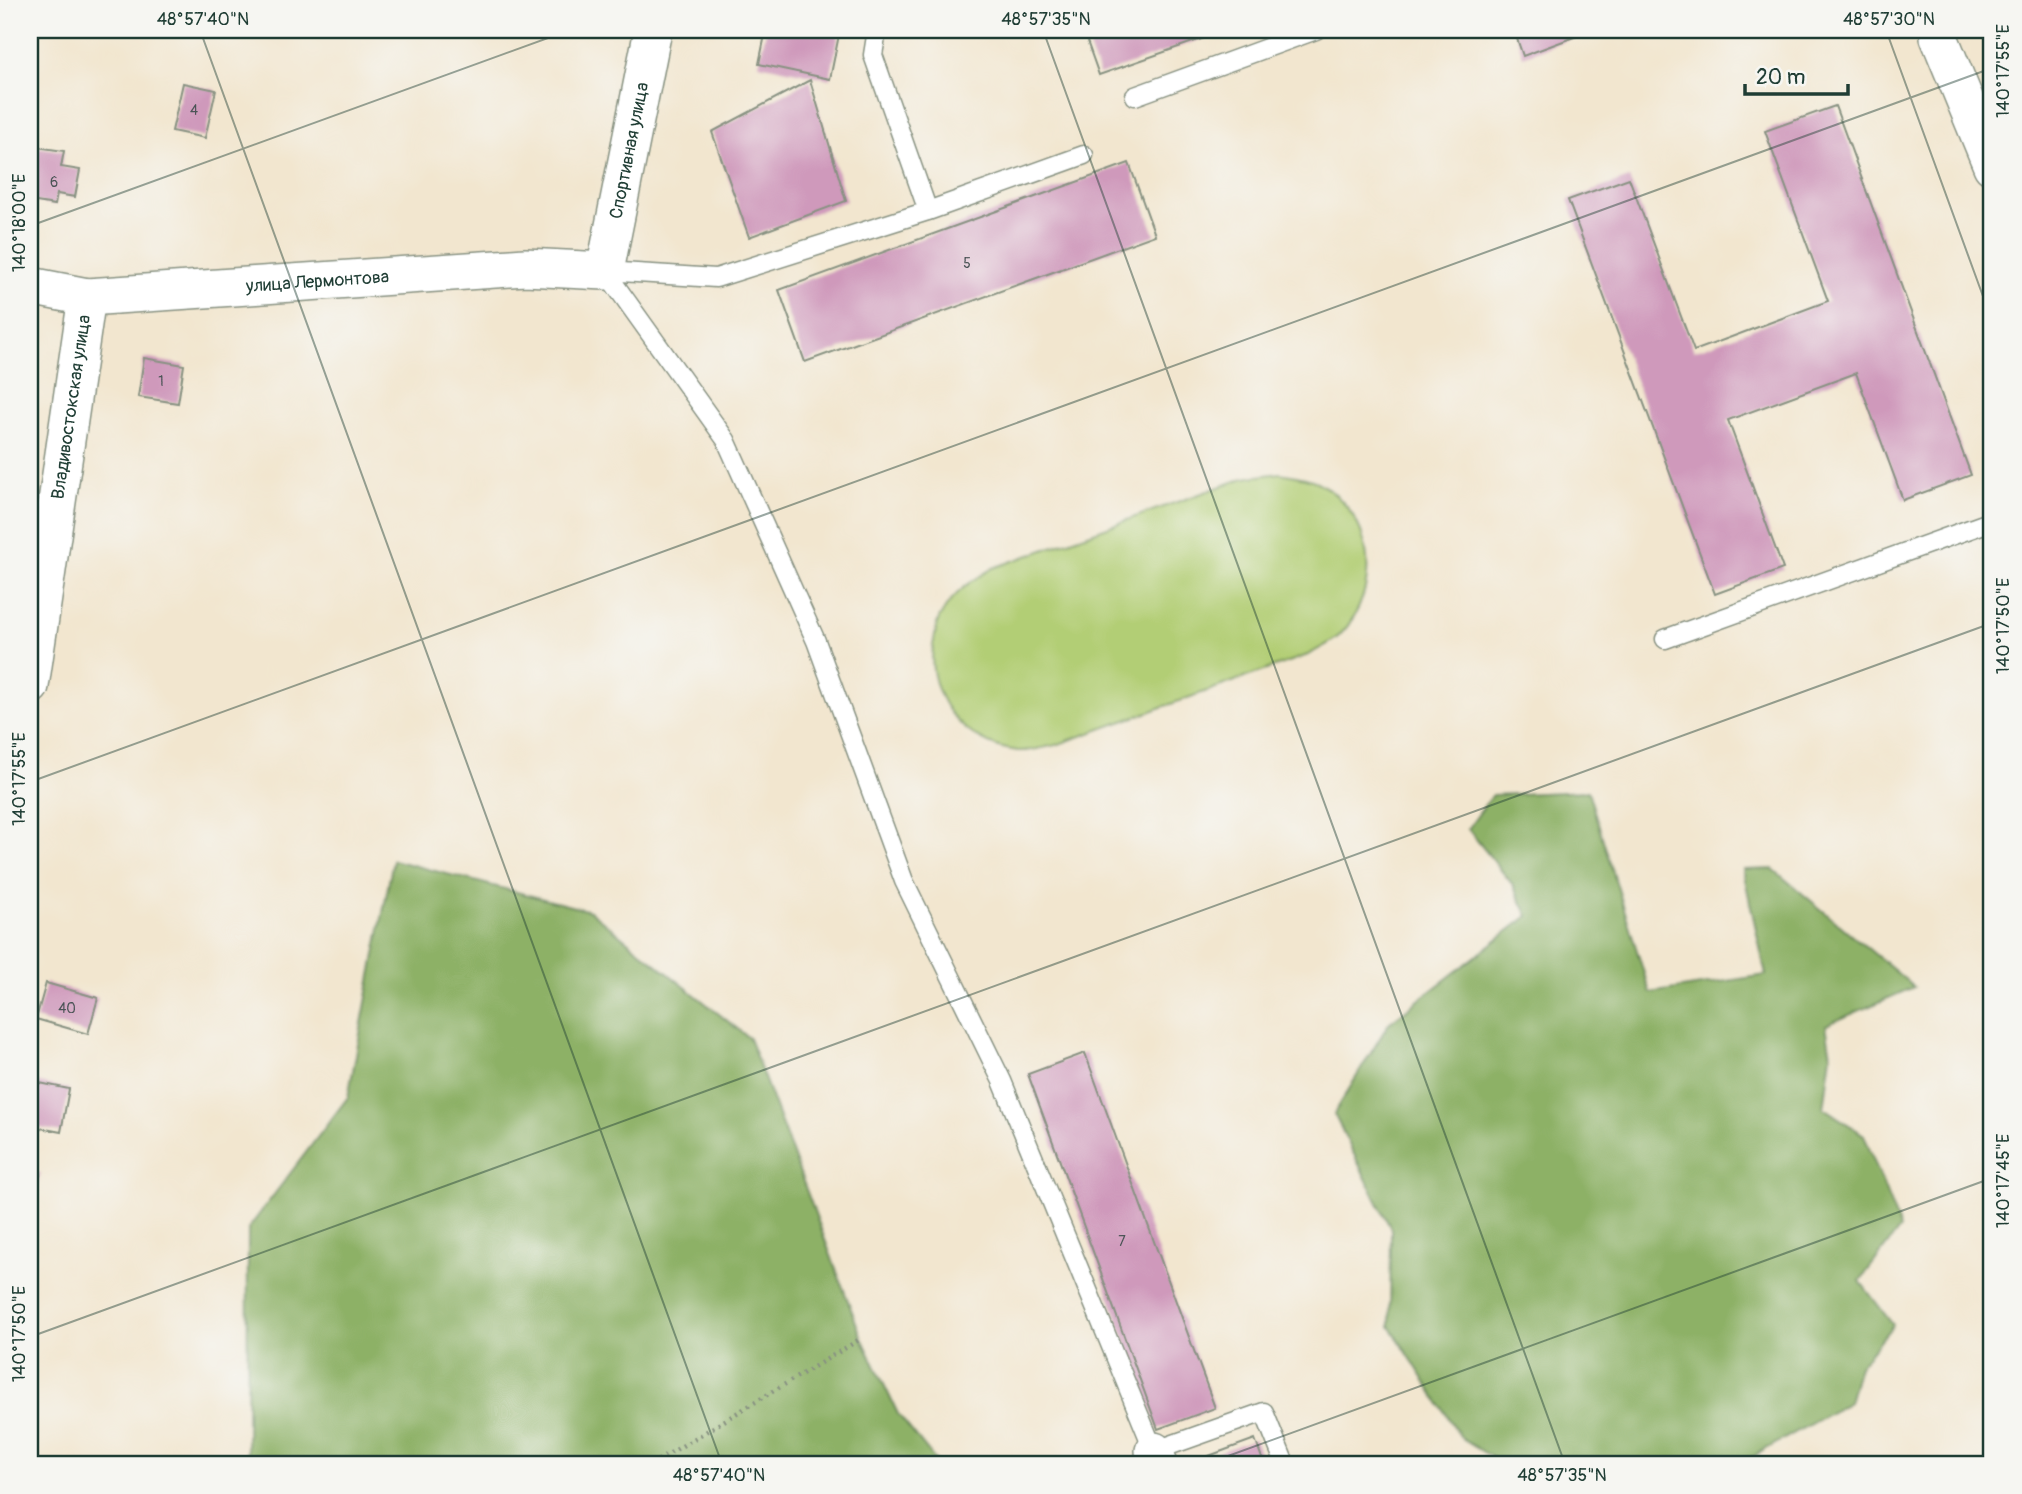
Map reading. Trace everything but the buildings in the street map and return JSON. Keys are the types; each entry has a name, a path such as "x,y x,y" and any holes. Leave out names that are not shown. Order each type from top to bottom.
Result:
{"street":[{"name":"Спортивная улица","path":"605,271 653,30"},
{"path":"1940,37 1992,166"},
{"name":"улица Лермонтова","path":"30,286 87,297 525,267 605,271"},
{"name":"Владивостокская улица","path":"30,686 87,297"}],"lane":[{"path":"877,30 873,55 928,211"},
{"path":"1135,96 1316,30"},
{"path":"605,271 716,278 928,211 1084,155"},
{"path":"605,271 726,440 816,641 904,881 1002,1081 1156,1458 1264,1412 1286,1464"},
{"path":"1665,639 1992,521"}],"path":[{"path":"652,1464 862,1338"}],"green space":[{"path":"1280,473 1313,480 1336,495 1351,512 1361,531 1367,574 1363,596 1354,616 1333,641 1308,655 1056,745 1032,750 1018,751 997,747 979,738 950,712 940,695 934,676 932,656 936,630 946,607 957,593 970,583 993,568 1244,478"},
{"path":"1588,791 1650,993 1766,975 1743,870 1773,869 1914,987 1826,1025 1831,1055 1824,1108 1864,1135 1900,1228 1860,1281 1893,1325 1859,1366 1849,1402 1740,1464 1503,1464 1462,1439 1390,1326 1391,1229 1334,1114 1389,1023 1528,916 1513,885 1468,829 1492,795"},
{"path":"393,860 590,911 749,1038 862,1338 898,1414 938,1464 247,1464 248,1229 348,1097"}]}
